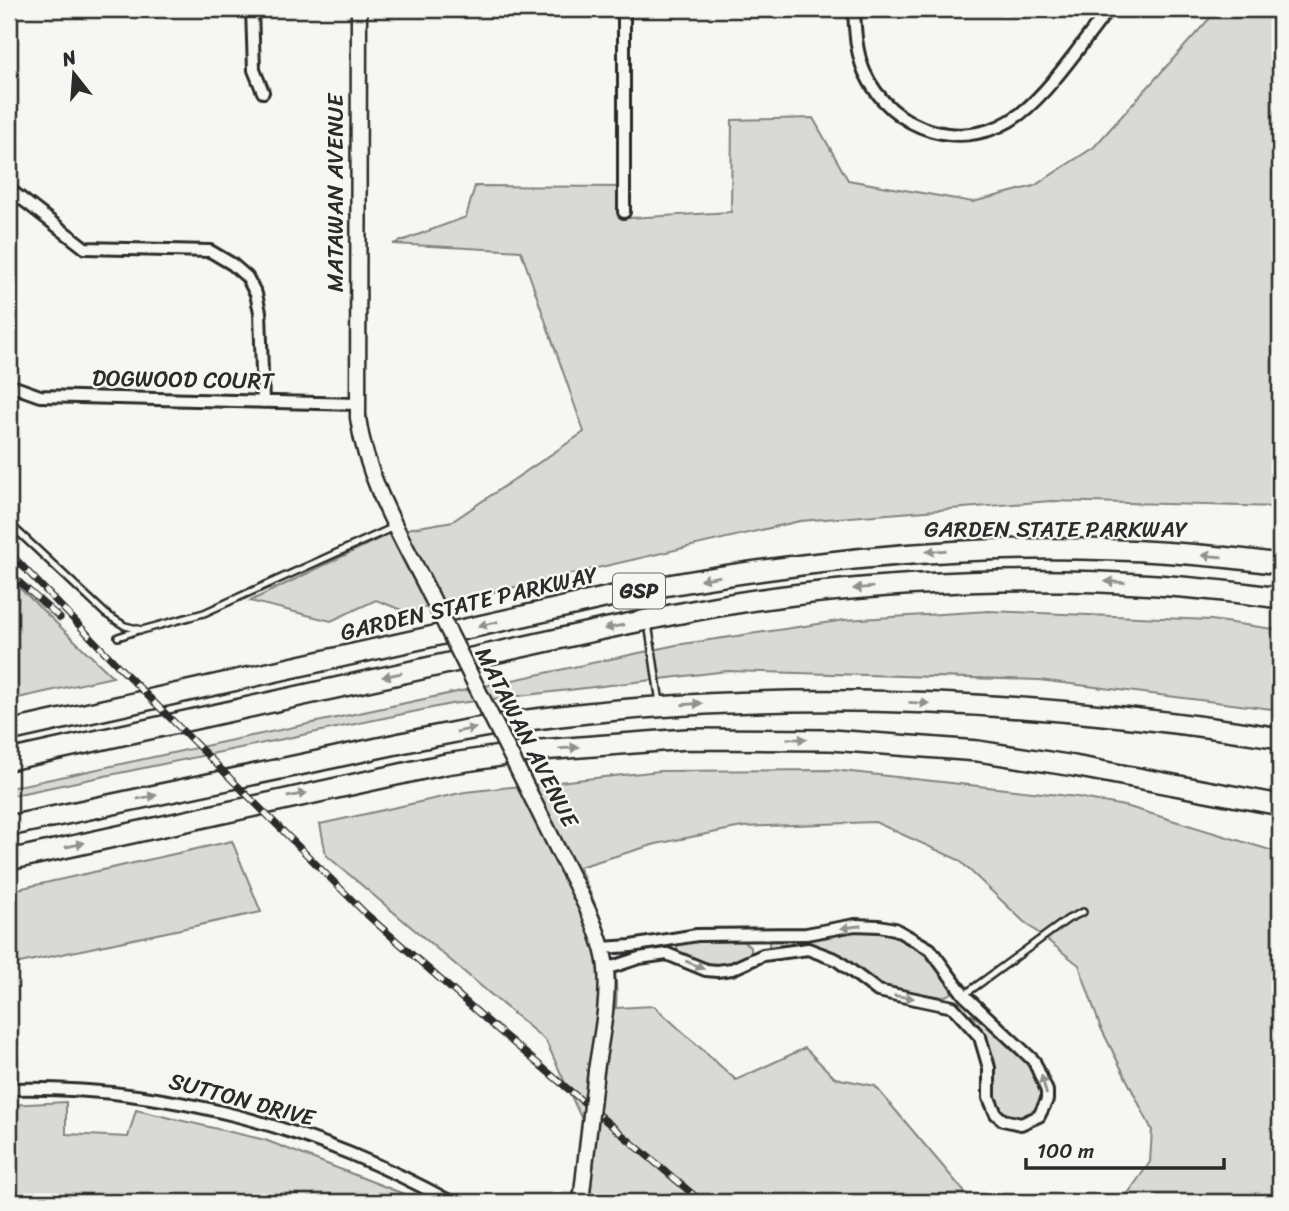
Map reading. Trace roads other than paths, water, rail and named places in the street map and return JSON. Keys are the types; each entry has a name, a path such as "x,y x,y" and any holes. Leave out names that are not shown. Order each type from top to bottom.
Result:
{"highway":[{"name":"GARDEN STATE PARKWAY","path":"9,731 631,592 801,564 921,552 1019,548 1167,553 1280,564"},
{"name":"GSP","path":"9,760 648,620 791,595 954,582 1043,580 1132,583 1280,598"},
{"path":"9,826 480,728 661,706 753,701 936,704 1091,715 1280,737"},
{"path":"9,860 446,764 541,750 687,739 831,740 942,747 1074,766 1280,805"}],"street":[{"path":"252,9 254,70 263,92"},
{"name":"MATAWAN AVENUE","path":"359,9 358,404 361,437 367,461 396,526 553,840 602,948 606,969 605,1017 596,1070 581,1202"},
{"path":"624,9 624,212"},
{"path":"854,9 860,59 881,98 897,115 911,124 926,130 957,135 990,130 1019,114 1037,99 1110,9"},
{"path":"9,189 85,247 209,251 232,264 247,277 256,294 260,312 263,402"},
{"name":"DOGWOOD COURT","path":"9,385 40,396 358,404"},
{"path":"602,948 697,935 816,933 855,925 895,929 930,949 964,995 1034,1060 1047,1091 1045,1108 1030,1122 1021,1124 1003,1120 996,1114 989,1098 987,1056 980,1037 953,1007 878,991 837,960 808,949 763,955 732,969 717,971 706,970 667,954 639,958 606,969"},
{"path":"758,935 763,955"},
{"path":"665,939 667,954"},
{"path":"953,1007 964,995"},
{"name":"SUTTON DRIVE","path":"9,1088 84,1090 147,1097 248,1118 338,1148 396,1173 451,1202"}],"lane":[{"path":"12,526 106,614 125,626 142,629"},
{"path":"118,637 204,612 396,526"},
{"path":"648,620 661,706"},
{"path":"964,995 1068,919 1083,912"}],"railway":[{"path":"9,552 120,668 365,913 491,1024 702,1202"},
{"path":"9,573 60,618"}]}
